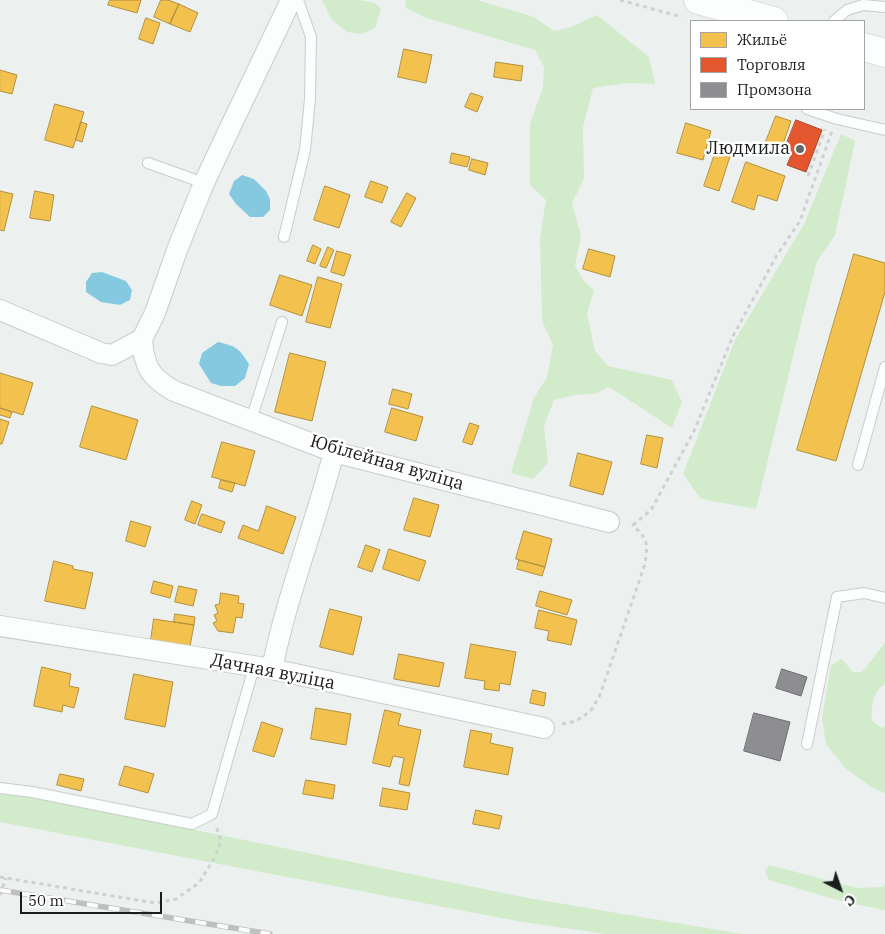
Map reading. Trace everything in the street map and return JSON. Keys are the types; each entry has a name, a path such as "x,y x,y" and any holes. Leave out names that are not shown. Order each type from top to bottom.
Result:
{"main road":[{"path":"703,6 767,20"},
{"path":"865,47 885,53"}],"street":[{"path":"0,310 101,353 112,354 142,339 155,313 177,250 204,183 291,0"},
{"name":"Юбілейная вуліца","path":"142,339 143,351 149,370 163,385 174,391 334,452 610,522"},
{"path":"263,668 279,636 334,452"},
{"name":"Дачная вуліца","path":"0,626 263,668 544,728"}],"lane":[{"path":"284,237 306,150 310,99 311,37 298,0"},
{"path":"835,20 847,10 863,5 885,7"},
{"path":"810,110 885,130"},
{"path":"148,163 204,183"},
{"path":"251,420 282,322"},
{"path":"858,465 885,367"},
{"path":"807,744 837,597 864,593 885,598"},
{"path":"0,788 32,792 192,824 212,814 263,668"}],"path":[{"path":"620,0 703,6"},
{"path":"808,176 833,117"},
{"path":"633,525 651,510 686,447 733,336 777,255 800,221 833,117"},
{"path":"544,728 576,721 592,709 600,694 645,564 647,550 645,537 633,525 610,522"},
{"path":"0,877 155,903 176,899 199,882 215,857 221,841"},
{"path":"0,895 6,878"}],"green space":[{"path":"322,0 359,0 375,3 381,9 375,28 361,34 347,32 331,19"},
{"path":"405,0 477,0 534,17 554,31 571,27 597,15 649,57 655,84 628,83 593,88 583,127 584,179 572,203 581,236 575,266 583,280 594,290 587,314 595,351 608,366 672,380 682,402 672,428 609,387 595,394 575,395 554,400 544,426 548,463 533,479 511,473 534,398 547,377 553,345 542,321 540,238 546,200 530,185 530,124 543,87 544,67 535,50 427,18 406,8"},
{"path":"841,134 855,141 835,235 817,261 756,509 701,499 683,474 735,340 804,224"},
{"path":"885,643 885,684 875,695 872,705 872,720 881,728 885,726 885,793 871,787 844,767 826,744 822,718 831,665 842,659 853,672 862,672"},
{"path":"0,790 528,898 742,934 605,934 517,921 0,822"},
{"path":"769,865 857,888 883,887 885,884 885,910 844,902 769,880 765,872"}],"water":[{"path":"242,175 254,179 266,191 270,199 270,210 263,217 250,217 236,204 229,194 234,181"},
{"path":"102,272 126,281 132,290 130,300 120,305 101,302 86,292 86,282 92,273"},
{"path":"218,342 237,348 249,364 245,378 235,386 221,386 211,383 199,364 202,353"}],"building: Жильё":[{"path":"110,0 141,0 137,13 108,5"},
{"path":"161,0 168,0 179,4 170,24 154,17"},
{"path":"179,4 198,13 190,32 170,24"},
{"path":"146,18 160,23 153,44 139,39"},
{"path":"404,49 432,55 426,83 398,77"},
{"path":"496,62 523,66 521,81 494,77"},
{"path":"0,70 17,75 12,94 0,91"},
{"path":"471,93 483,97 477,112 465,107"},
{"path":"55,104 84,112 73,148 45,140"},
{"path":"776,116 791,121 781,150 765,144"},
{"path":"81,122 87,124 82,142 76,140"},
{"path":"686,123 711,131 703,160 677,153"},
{"path":"717,148 731,153 719,191 704,186"},
{"path":"452,153 470,157 467,167 450,163"},
{"path":"472,159 488,163 485,175 469,170"},
{"path":"746,162 785,176 777,201 758,195 754,210 732,202"},
{"path":"371,181 388,187 382,203 365,197"},
{"path":"325,186 350,195 339,228 314,220"},
{"path":"0,191 13,194 4,231 0,230"},
{"path":"35,191 54,195 50,221 30,218"},
{"path":"407,193 416,198 401,227 391,222"},
{"path":"313,245 321,249 315,264 307,261"},
{"path":"328,247 334,250 326,268 320,266"},
{"path":"589,249 615,256 610,277 583,269"},
{"path":"337,251 351,255 344,276 331,272"},
{"path":"854,254 885,263 885,292 836,461 797,450"},
{"path":"280,275 312,285 302,316 270,305"},
{"path":"318,277 342,284 330,328 306,322"},
{"path":"290,353 326,362 312,421 275,412"},
{"path":"0,373 33,383 23,415 0,408"},
{"path":"393,389 412,394 408,409 389,404"},
{"path":"92,406 138,420 126,460 80,447"},
{"path":"0,408 12,412 10,418 0,415"},
{"path":"392,408 423,417 416,441 385,432"},
{"path":"0,419 9,422 2,444 0,444"},
{"path":"470,423 479,426 472,445 463,442"},
{"path":"647,435 663,438 657,468 641,464"},
{"path":"222,442 255,451 245,486 212,477"},
{"path":"578,453 612,462 603,495 570,486"},
{"path":"221,480 235,483 232,492 219,488"},
{"path":"414,498 439,505 430,537 404,530"},
{"path":"192,501 202,505 195,524 185,520"},
{"path":"267,506 296,517 283,554 238,538 243,525 258,531"},
{"path":"202,514 225,522 221,533 198,525"},
{"path":"131,521 151,527 145,547 126,541"},
{"path":"524,531 552,539 545,567 516,559"},
{"path":"366,545 380,550 372,572 358,567"},
{"path":"389,549 426,561 419,581 383,569"},
{"path":"519,560 545,567 542,576 517,569"},
{"path":"54,561 73,566 73,569 93,573 85,609 45,601"},
{"path":"154,581 173,586 170,598 151,593"},
{"path":"179,586 197,590 193,606 175,602"},
{"path":"540,591 572,600 567,615 536,606"},
{"path":"221,593 239,596 238,603 244,604 242,618 236,617 233,633 218,631 213,623 217,621 214,615 218,613 215,605 219,604"},
{"path":"330,609 362,617 353,655 320,647"},
{"path":"539,610 577,620 571,645 547,640 549,631 535,628"},
{"path":"175,614 195,617 194,625 174,622"},
{"path":"154,619 194,625 190,646 151,640"},
{"path":"471,644 516,652 510,685 500,683 499,691 484,689 485,681 465,678"},
{"path":"399,654 444,663 439,687 394,679"},
{"path":"42,667 71,674 69,686 79,688 74,708 63,705 62,712 34,706"},
{"path":"134,674 173,682 165,727 125,719"},
{"path":"533,690 546,693 544,706 530,703"},
{"path":"316,708 351,714 346,745 311,739"},
{"path":"385,710 401,714 398,725 421,730 409,786 399,784 404,758 393,756 390,767 373,763"},
{"path":"262,722 283,729 274,757 253,751"},
{"path":"471,730 492,734 490,743 513,748 508,775 464,767"},
{"path":"125,766 154,774 148,793 119,785"},
{"path":"60,774 84,779 81,791 57,785"},
{"path":"306,780 335,785 333,799 303,794"},
{"path":"383,788 410,793 407,810 380,806"},
{"path":"476,810 502,816 499,829 473,824"}],"building: Торговля":[{"name":"Людмила","path":"796,120 822,130 806,172 787,165 791,156 783,153"}],"building: Промзона":[{"path":"782,669 807,677 801,696 776,688"},
{"path":"754,713 790,722 780,761 744,751"}],"railway":[{"path":"0,890 270,934"}],"place":[{"name":"Людмила","path":"800,149"}]}
